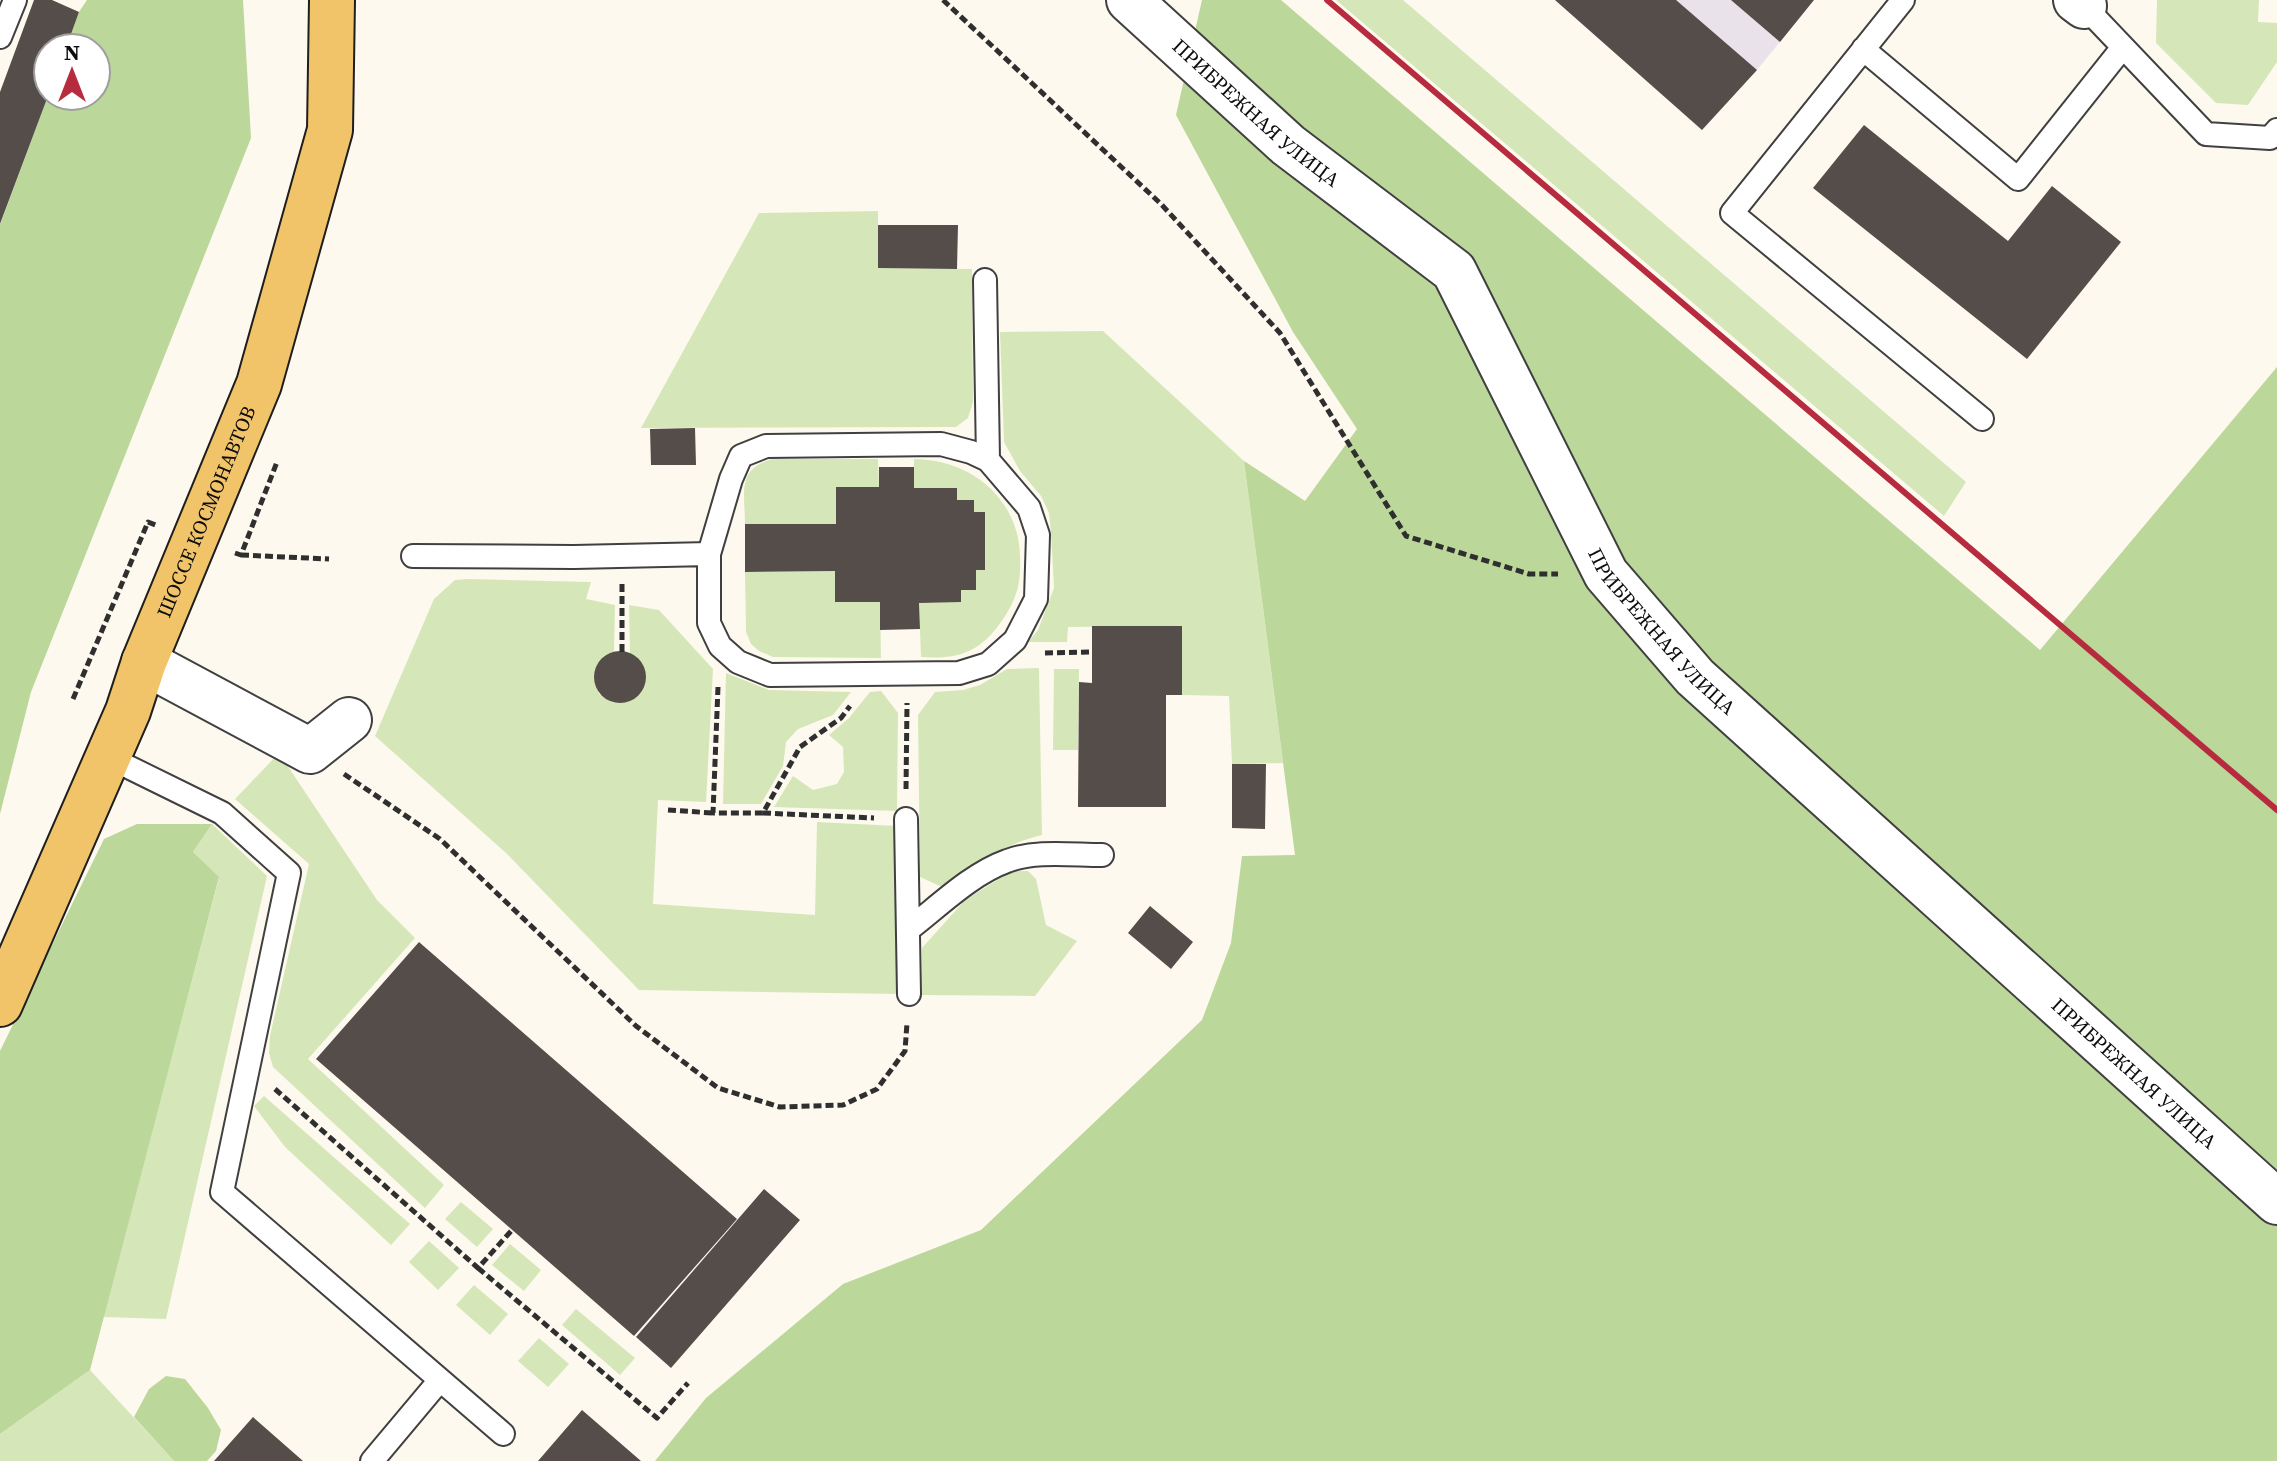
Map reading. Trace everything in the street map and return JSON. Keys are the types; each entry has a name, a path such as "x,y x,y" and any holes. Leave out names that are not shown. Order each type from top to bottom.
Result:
{"main road":[{"name":"ШОССЕ КОСМОНАВТОВ","path":"0,1004 128,711 144,662 259,384 330,130 332,0"}],"street":[{"name":"ПРИБРЕЖНАЯ УЛИЦА","path":"1129,0 1288,145 1454,271 1606,574 1695,677 2277,1202"},
{"path":"144,662 310,751 349,720"}],"lane":[{"path":"0,37 15,0"},
{"path":"1903,0 1732,213 1982,419"},
{"path":"2085,2 2206,134 2270,138 2277,130"},
{"path":"1863,49 2018,179 2123,47"},
{"path":"985,280 988,460"},
{"path":"941,444 988,460 1029,508 1038,535 1036,599 1015,640 988,664 959,673 770,675 738,662 720,646 709,623 709,554 741,456 766,446 941,444"},
{"path":"413,556 709,554"},
{"path":"108,757 222,813 289,873 222,1192 503,1434"},
{"path":"906,819 909,994"},
{"path":"909,929 979,876 1008,860 1042,855 1102,855"},
{"path":"372,1461 440,1380"}],"path":[{"path":"943,0 1161,204 1280,333 1406,536 1529,574 1606,574"},
{"path":"241,555 329,559"},
{"path":"622,555 622,652"},
{"path":"713,813 720,646"},
{"path":"763,813 800,747 841,718 860,693 860,675"},
{"path":"668,810 906,819 907,675"},
{"path":"310,751 440,839 636,1026 718,1088 780,1107 843,1105 877,1089 905,1051 909,994"},
{"path":"250,1067 478,1268 657,1418 688,1383"},
{"path":"478,1268 512,1230"}],"shaded area":[{"path":"1555,0 1814,0 1757,70 1702,130"}],"green space":[{"path":"87,0 243,0 251,138 31,692 0,814 0,225 42,112 112,112 112,32 72,32"},
{"path":"1202,0 1281,0 2040,650 2277,367 2277,1461 655,1461 706,1398 843,1284 981,1230 1202,1020 1231,943 1242,856 1295,855 1244,461 1305,501 1357,429 1293,332 1176,115"},
{"path":"1336,0 1403,0 1966,482 1944,516"},
{"path":"2157,0 2259,0 2258,22 2277,23 2277,62 2248,105 2216,103 2156,43"},
{"path":"878,211 878,268 972,269 973,402 968,418 956,427 641,428 759,213"},
{"path":"1103,331 1244,461 1283,763 1232,764 1229,696 1182,695 1182,626 1068,627 1067,642 1028,642 1038,630 1054,588 1051,533 1049,513 1041,496 1020,471 1004,442 1000,332"},
{"path":"772,459 878,459 879,487 836,487 836,524 745,524 744,493 748,476 761,463"},
{"path":"914,459 953,466 987,485 1000,499 1017,534 1019,578 1011,606 986,640 957,655 921,657 919,603 961,590 976,570 985,569 985,512 974,512 974,500 957,500 957,488 914,488"},
{"path":"835,571 880,602 881,658 773,657 751,644 746,632 745,572"},
{"path":"455,580 591,582 586,599 615,605 614,652 600,661 594,677 599,694 614,703 633,698 640,692 645,677 638,661 630,654 629,605 659,610 713,669 706,802 658,800 653,904 815,915 817,822 897,826 898,994 639,990 506,853 375,736 434,599"},
{"path":"1039,668 1042,835 990,856 942,887 920,877 918,715 935,692 980,685 1007,669"},
{"path":"1054,669 1079,669 1078,750 1053,750"},
{"path":"726,673 769,690 851,692 833,715 798,729 786,742 783,766 761,804 723,804"},
{"path":"881,691 898,713 897,811 774,807 793,776 813,790 837,784 844,772 843,747 829,735 849,718 870,692"},
{"path":"279,753 377,900 415,938 308,1059 444,1185 425,1208 273,1067 269,1053 270,1036 309,864 235,799"},
{"path":"137,824 212,824 193,852 219,877 90,1370 0,1434 0,1051 104,839"},
{"path":"212,824 267,876 166,1319 103,1317 219,878 193,852"},
{"path":"1012,871 1028,871 1036,879 1046,925 1077,941 1035,996 922,995 922,948 965,900"},
{"path":"264,1096 410,1224 391,1245 285,1147 254,1106"},
{"path":"461,1202 493,1229 477,1247 445,1219"},
{"path":"429,1241 459,1268 438,1290 409,1262"},
{"path":"510,1244 541,1270 524,1291 492,1265"},
{"path":"474,1285 508,1314 490,1335 456,1305"},
{"path":"576,1309 635,1358 620,1375 562,1325"},
{"path":"539,1338 569,1364 548,1387 518,1361"},
{"path":"90,1370 174,1461 0,1461 0,1434"},
{"path":"166,1376 185,1379 221,1430 216,1451 207,1461 174,1461 134,1417 149,1389"}],"building":[{"path":"34,0 52,0 79,12 72,32 32,32 32,112 42,112 0,224 0,92"},
{"path":"1555,0 1676,0 1757,70 1702,130"},
{"path":"1731,0 1814,0 1780,42"},
{"path":"1864,125 2008,241 2052,186 2121,242 2027,359 1813,188"},
{"path":"878,225 958,225 957,269 878,268"},
{"path":"695,428 696,465 651,465 650,429"},
{"path":"879,467 914,467 914,488 957,488 957,500 974,500 974,512 985,512 985,570 976,570 976,590 961,590 961,602 919,603 920,629 880,630 880,602 835,602 835,571 745,572 745,524 836,524 836,487 879,487"},
{"path":"1092,626 1182,626 1182,695 1166,695 1166,807 1078,807 1079,682 1092,683"},
{"path":"620,651 638,659 646,677 638,695 620,703 602,695 594,677 602,659"},
{"path":"1232,764 1266,764 1265,829 1232,828"},
{"path":"1150,906 1193,942 1171,969 1128,933"},
{"path":"419,942 737,1219 634,1336 316,1059"},
{"path":"764,1189 800,1220 671,1368 636,1337"},
{"path":"582,1410 641,1461 538,1461"},
{"path":"253,1417 303,1461 214,1461"}],"railway":[{"path":"1327,0 2277,810"}]}
